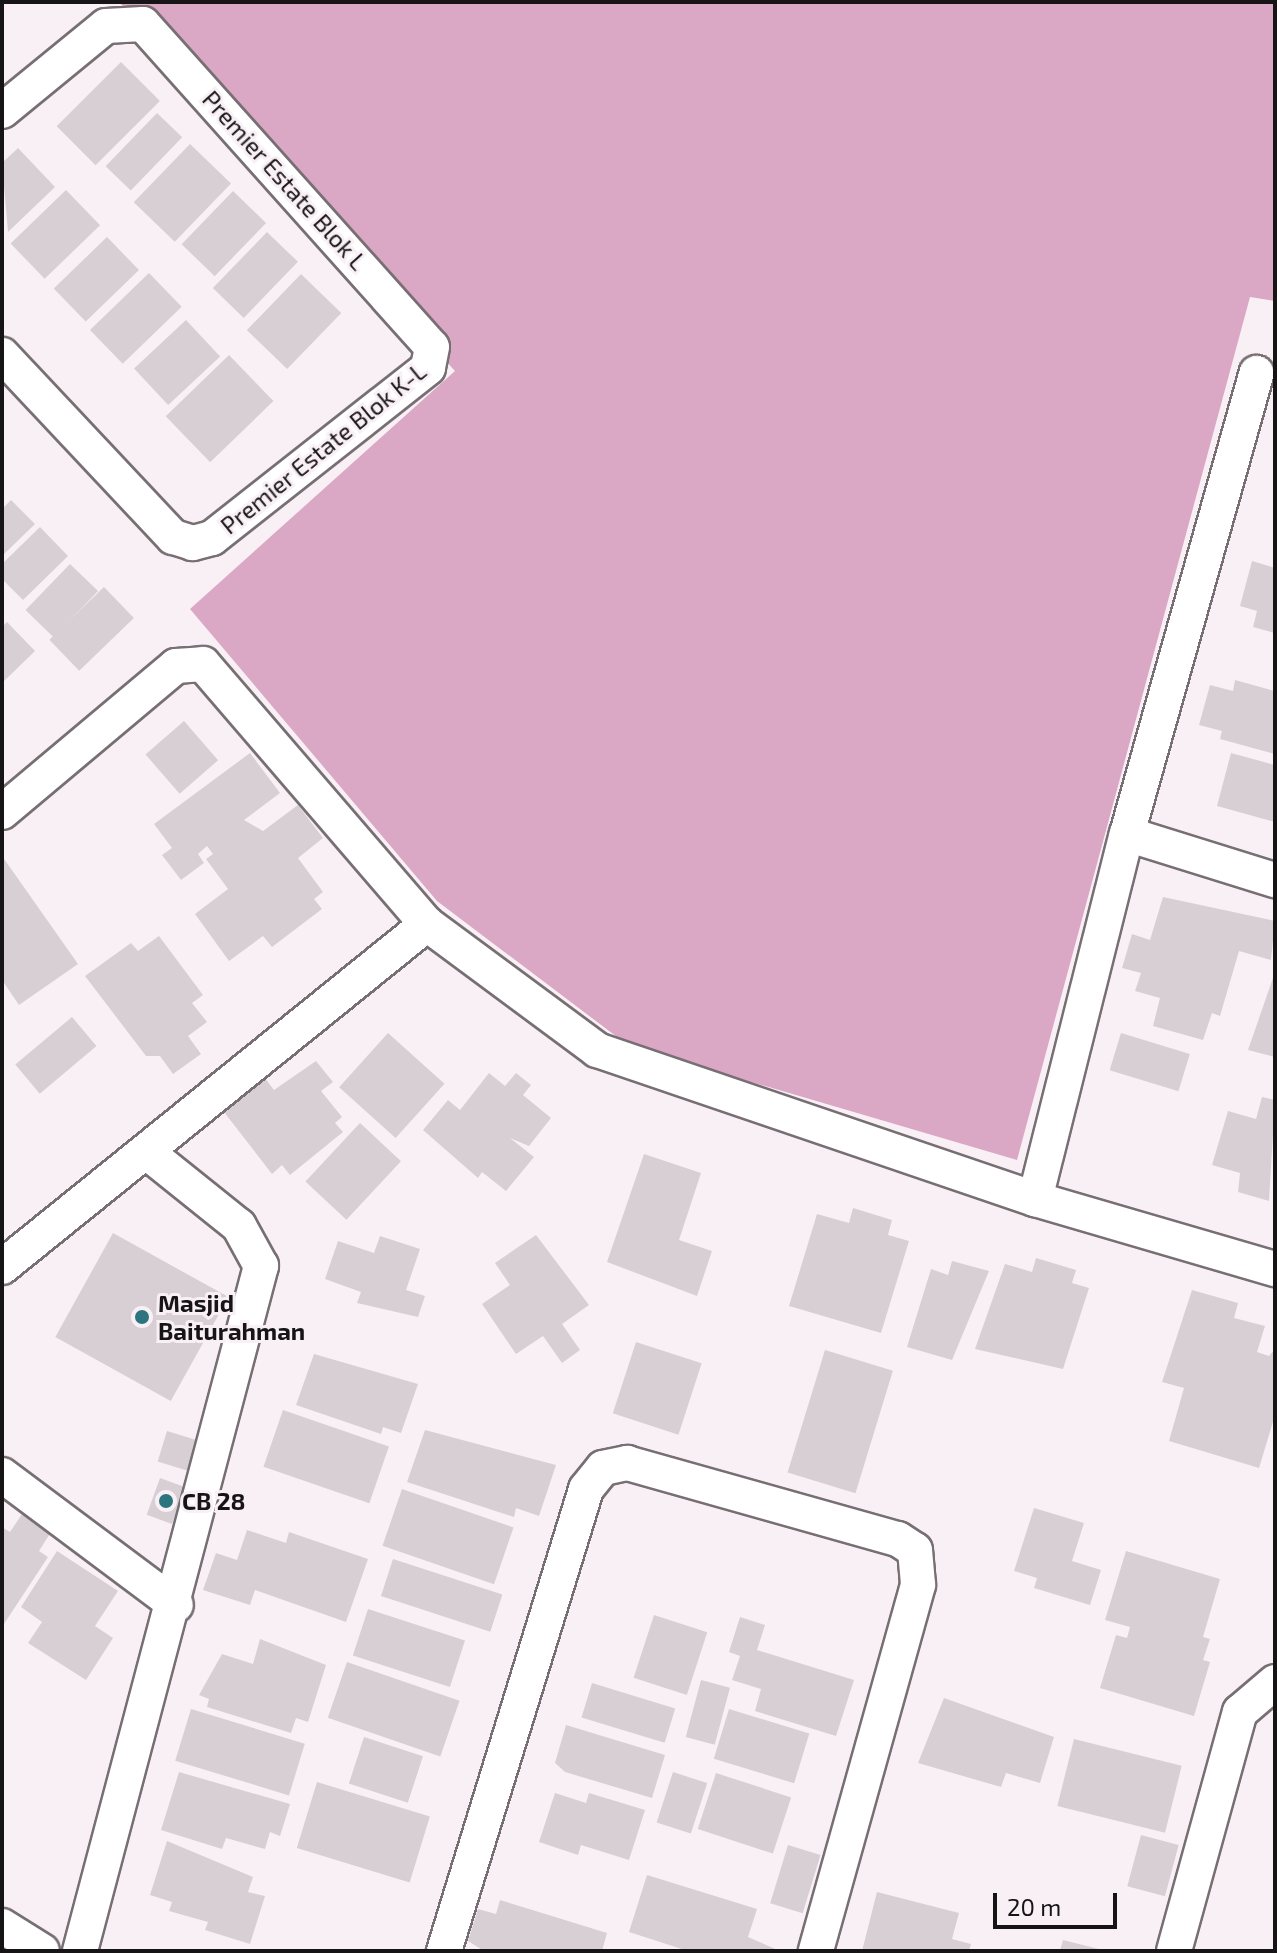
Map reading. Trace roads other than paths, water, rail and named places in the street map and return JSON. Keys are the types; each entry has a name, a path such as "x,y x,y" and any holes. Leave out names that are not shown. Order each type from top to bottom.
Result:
{"street":[{"name":"Premier Estate Blok L","path":"2,111 106,26 124,20 143,24 431,339 432,354"},
{"name":"Premier Estate Blok K-L","path":"2,355 173,537 193,543 212,538 380,406 428,368 432,354"},
{"path":"1035,1199 1127,834 1257,373"},
{"path":"2,812 176,666 203,664 427,924 597,1050 635,1067 1035,1199 1275,1269"},
{"path":"1127,834 1275,880"},
{"path":"2,1267 148,1153 427,924"},
{"path":"80,1951 176,1605 261,1266 239,1226 148,1153"},
{"path":"444,1951 586,1489 603,1468 627,1463 898,1539 915,1550 918,1585 816,1951"},
{"path":"2,1475 176,1605"},
{"path":"1174,1951 1240,1712 1275,1682"},
{"path":"2,1926 42,1951"}],"place":[{"name":"Masjid Baiturahman","path":"142,1317"},
{"name":"CB 28","path":"166,1501"}]}
